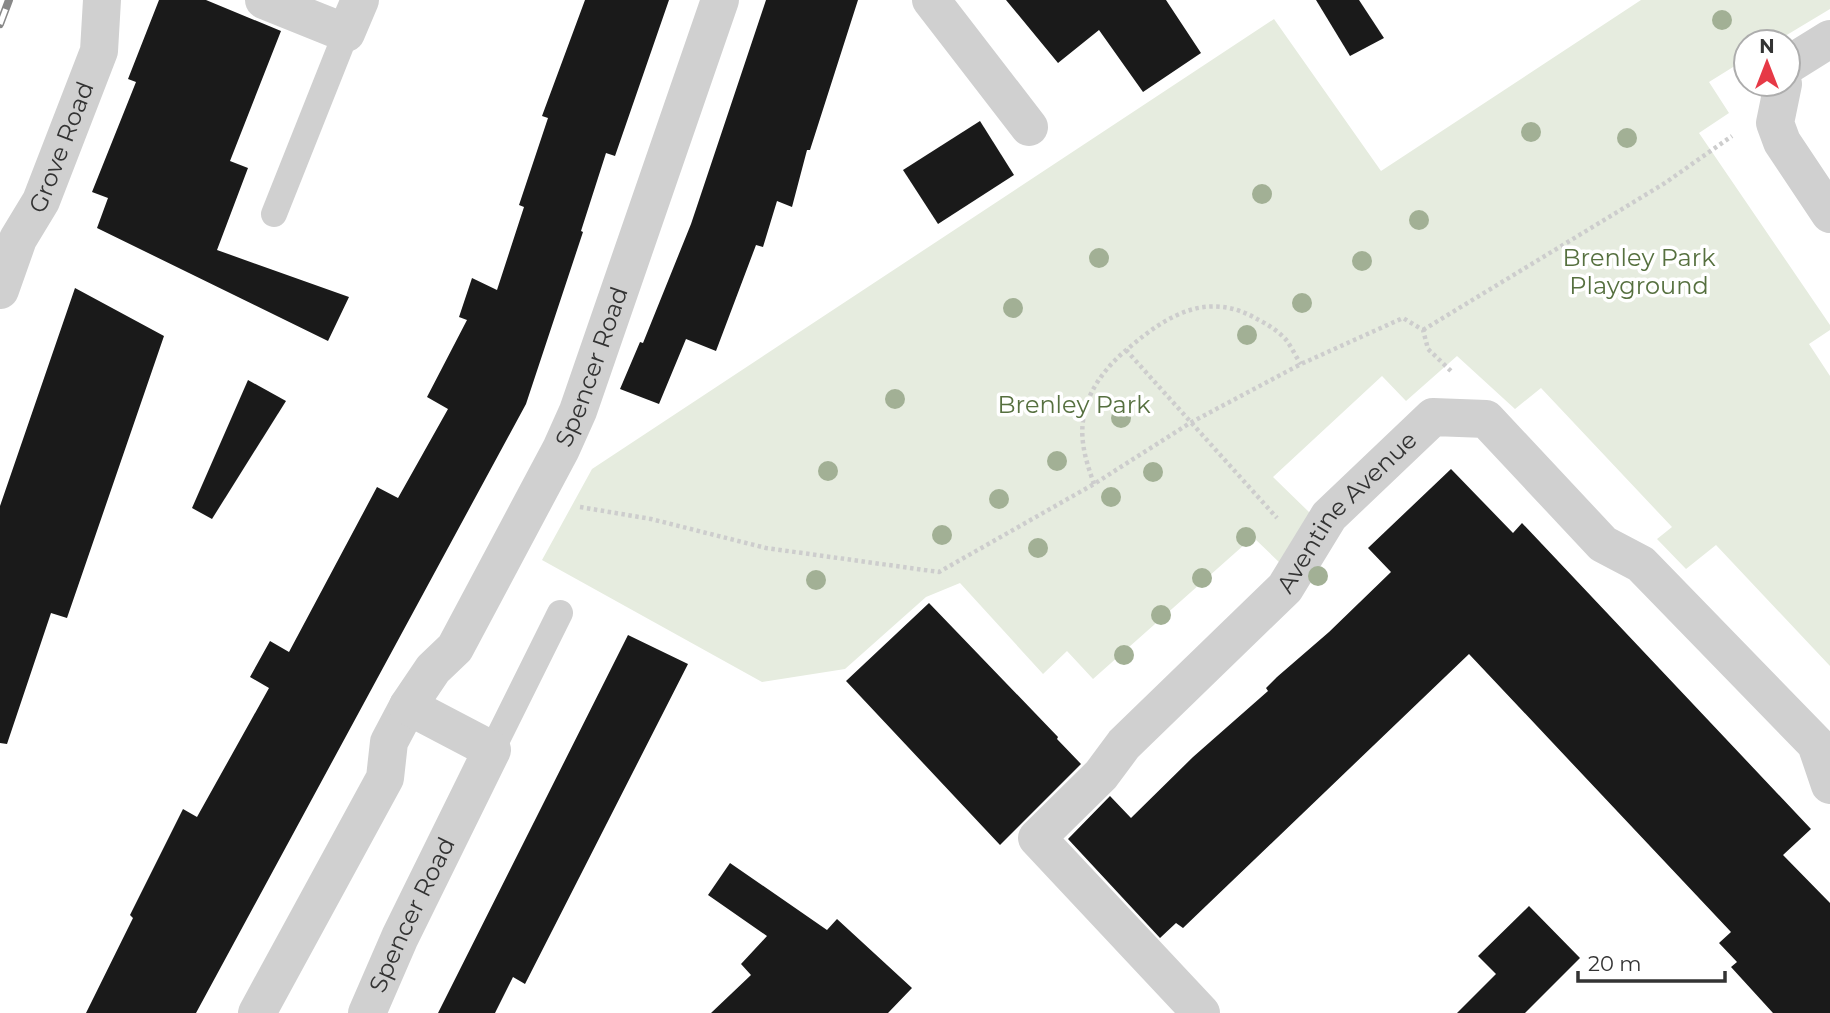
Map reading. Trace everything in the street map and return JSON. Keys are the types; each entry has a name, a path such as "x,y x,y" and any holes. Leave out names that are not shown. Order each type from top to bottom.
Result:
{"street":[{"name":"Grove Road","path":"0,290 18,239 41,201 99,51 102,0"},
{"path":"264,0 353,17"},
{"name":"Spencer Road","path":"257,1013 385,778 389,742 408,706 433,669 455,648 561,449 593,370 720,0"},
{"path":"931,0 1029,127"},
{"path":"1802,56 1830,39"},
{"path":"1780,98 1775,123 1782,142 1830,214"},
{"name":"Aventine Avenue","path":"1201,1013 1037,838 1101,775 1124,744 1285,588 1329,516 1433,417 1486,419 1603,544 1640,564 1816,744 1830,785"},
{"path":"408,706 492,750"},
{"name":"Spencer Road","path":"367,1013 400,937 492,750"}],"lane":[{"path":"274,214 353,17"},
{"path":"492,750 560,613"}],"path":[{"path":"1423,330 1665,183 1742,128 1775,123"},
{"path":"1094,484 1082,441 1083,420 1097,382 1126,350 1148,332 1178,314 1203,306 1222,306 1246,312 1286,340 1300,364"},
{"path":"582,508 651,519 766,548 939,572 1094,484 1190,423 1300,364 1403,318 1423,330 1428,349 1452,372 1452,418"},
{"path":"1126,350 1307,550"}],"green space":[{"name":"Brenley Park","path":"1641,0 1830,0 1830,9 1798,28 1732,28 1732,68 1709,82 1729,113 1699,133 1830,325 1830,330 1809,344 1830,376 1830,666 1716,545 1686,569 1657,539 1672,527 1541,388 1515,409 1457,356 1406,401 1382,376 1273,477 1310,513 1281,564 1253,537 1093,679 1067,651 1043,674 960,583 926,597 845,669 762,682 542,560 592,469 1274,19 1381,171"}],"building":[{"path":"159,0 206,0 281,31 230,161 248,168 217,250 349,297 328,341 97,228 108,198 92,192 136,82 128,79"},
{"path":"585,0 669,0 615,156 606,153 526,404 196,1013 86,1013 133,918 130,915 183,809 197,817 269,688 250,677 270,641 289,652 377,487 398,498 448,409 427,397 467,320 459,317 472,278 497,290 524,207 519,205 548,118 542,116"},
{"path":"766,0 858,0 810,150 807,150 792,207 777,201 763,247 756,245 716,351 686,339 659,404 620,389 640,342 643,343 691,224"},
{"path":"1006,0 1166,0 1201,53 1143,92 1099,30 1058,63"},
{"path":"1316,0 1359,0 1384,38 1350,56"},
{"path":"980,121 1014,175 938,224 903,170"},
{"path":"75,288 164,336 67,618 51,613 7,744 0,743 0,506"},
{"path":"248,380 286,401 212,519 192,508"},
{"path":"1451,469 1513,533 1522,523 1811,829 1783,855 1830,903 1830,1013 1773,1013 1731,967 1737,962 1719,943 1731,932 1469,654 1183,928 1176,923 1160,938 1068,839 1110,796 1131,818 1193,757 1268,691 1266,688 1277,677 1329,632 1391,572 1368,548"},
{"path":"929,603 1081,764 1000,845 846,681"},
{"path":"628,635 688,664 525,984 513,977 495,1013 438,1013"},
{"path":"730,863 827,930 837,919 912,988 888,1013 711,1013 751,975 741,964 767,936 708,895"},
{"path":"1529,906 1580,958 1525,1013 1457,1013 1496,974 1478,956"}],"railway":[{"path":"0,24 9,0"}],"park label":[{"name":"Brenley Park Playground","path":"1639,272"}]}
